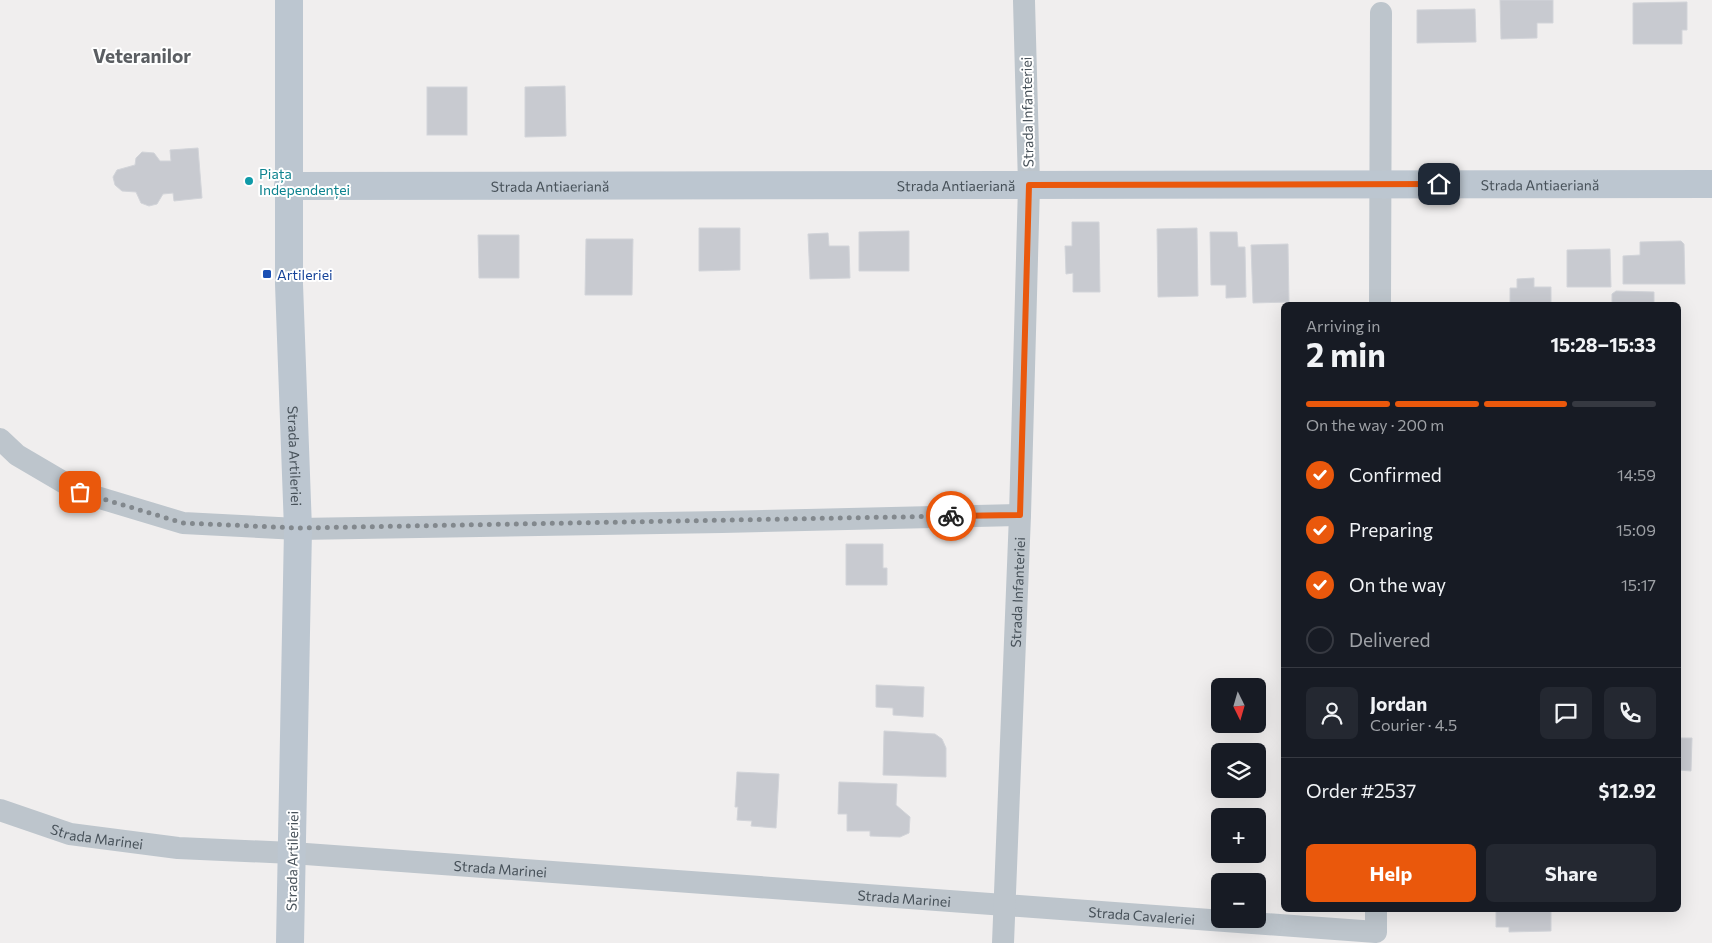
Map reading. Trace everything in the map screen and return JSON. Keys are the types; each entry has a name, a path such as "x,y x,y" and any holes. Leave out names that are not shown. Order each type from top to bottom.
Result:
{"street":[{"name":"Strada Artileriei","path":"289,0 289,284 298,528 290,943"},
{"name":"Strada Infanteriei","path":"1003,943 1020,515 1029,185 1024,1"},
{"path":"1380,302 1381,13"},
{"name":"Strada Antiaeriană","path":"288,186 1712,184"},
{"path":"0,438 17,455 80,492 183,523 298,528 722,522 1020,515"},
{"name":"Strada Marinei","path":"0,810 70,834 178,848 292,853 1006,904"},
{"name":"Strada Cavaleriei","path":"1006,904 1376,932 1376,912"}],"building":[{"path":"1500,0 1553,0 1553,23 1537,23 1537,38 1501,39"},
{"path":"1687,2 1687,30 1682,30 1682,44 1633,44 1633,3"},
{"path":"1475,9 1476,42 1417,43 1417,10"},
{"path":"565,86 566,136 525,137 525,87"},
{"path":"427,87 467,87 467,135 427,135"},
{"path":"198,148 202,198 174,201 173,193 163,194 157,204 149,206 141,203 136,192 122,191 115,185 113,177 117,170 135,165 136,158 142,152 154,153 160,161 171,161 170,150"},
{"path":"1072,222 1099,222 1100,292 1073,292 1073,273 1066,274 1065,246 1072,246"},
{"path":"699,228 740,228 740,270 699,271"},
{"path":"1197,228 1198,296 1158,297 1157,229"},
{"path":"909,231 909,271 859,271 859,232"},
{"path":"1210,232 1237,232 1238,247 1245,247 1246,297 1226,298 1226,285 1211,285"},
{"path":"828,233 829,246 849,246 850,278 810,279 808,234"},
{"path":"478,235 519,235 519,278 479,278"},
{"path":"586,239 633,239 632,295 585,295"},
{"path":"1681,241 1684,244 1685,284 1623,284 1623,256 1640,255 1640,242"},
{"path":"1288,244 1289,302 1253,303 1251,245"},
{"path":"1610,249 1611,287 1567,287 1567,250"},
{"path":"1534,278 1534,287 1551,287 1551,302 1510,302 1510,288 1517,288 1517,279"},
{"path":"1616,291 1654,292 1654,302 1612,302 1612,294"},
{"path":"846,544 883,544 883,568 887,568 887,585 846,585"},
{"path":"876,685 924,687 923,717 893,715 893,708 876,707"},
{"path":"884,731 935,734 942,739 946,748 946,777 883,775"},
{"path":"1681,738 1692,738 1691,771 1681,770"},
{"path":"737,772 779,774 776,828 751,826 752,821 737,820 738,807 735,807"},
{"path":"839,782 897,784 896,805 910,817 909,833 900,837 870,836 870,831 847,831 847,814 838,814"},
{"path":"1496,912 1551,912 1551,931 1509,932 1509,927 1496,927"}],"way so far":[{"path":"80,492 183,523 298,528 722,522 951,516"}],"place":[{"name":"Piața Independenței","path":"249,181"},
{"name":"Artileriei","path":"267,274"}],"district":[{"name":"Veteranilor","path":"142,55"}],"route":[{"path":"951,516 1020,515 1029,185 1439,184"}]}
